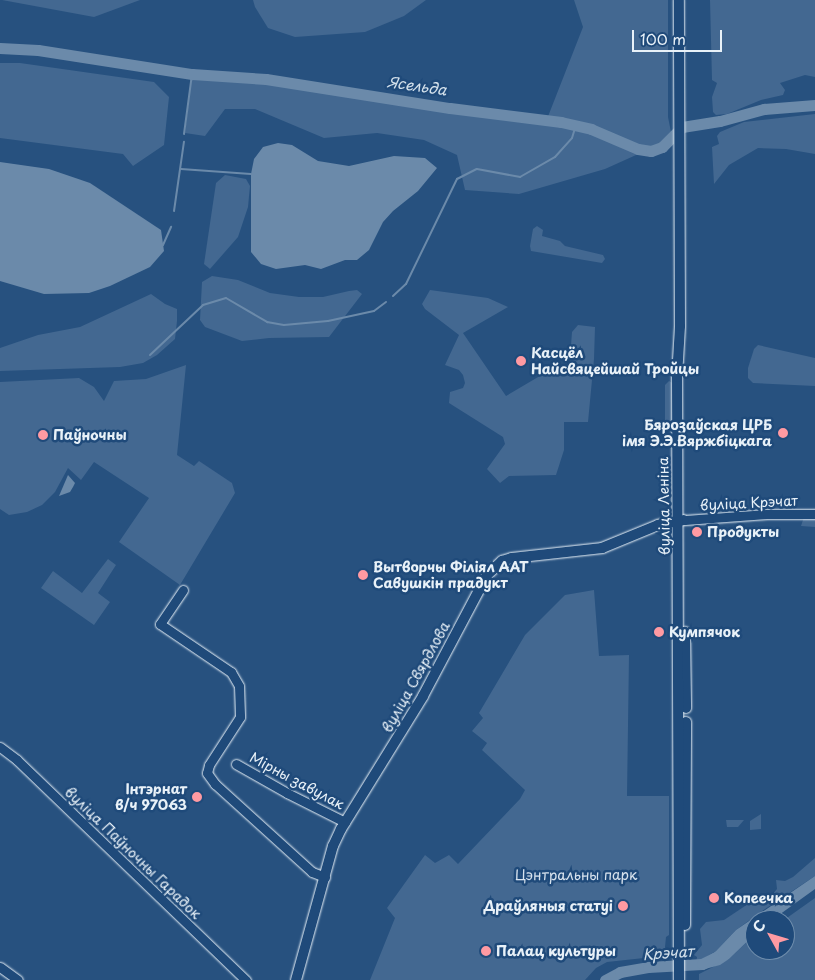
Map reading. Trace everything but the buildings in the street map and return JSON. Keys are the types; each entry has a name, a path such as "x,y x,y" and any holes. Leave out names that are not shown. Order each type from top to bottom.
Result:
{"main road":[{"name":"вуліца Леніна","path":"680,0 678,173 680,326 683,335 682,980"},
{"name":"вуліца Свярдлова","path":"296,980 324,877 334,846 345,822 423,696 481,584 494,567 512,558 602,548 658,524 682,520"}],"street":[{"name":"вуліца Крэчат","path":"682,520 767,514 815,514"},
{"path":"183,590 160,624 231,672 239,686 240,717 209,765 207,773 214,784 312,872 324,877"},
{"name":"вуліца Паўночны Гарадок","path":"0,747 17,760 246,980"},
{"name":"Мірны завулак","path":"236,764 287,793 345,822"},
{"path":"0,967 18,980"}],"green space":[{"path":"2,0 140,0 94,17"},
{"path":"253,0 426,0 404,16 365,32 295,37 268,28 255,7"},
{"path":"574,0 668,0 668,117 672,137 662,147 645,151 605,169 519,194 465,190 457,155 424,140 377,133 324,138 255,109 225,109 205,136 185,133 192,74 266,79 450,108 547,119 583,27"},
{"path":"710,0 815,0 815,77 805,75 780,83 785,90 783,95 761,100 727,114 716,115 713,112 712,97 717,83 712,80"},
{"path":"0,63 20,63 154,82 169,97 164,145 133,166 123,154 0,138"},
{"path":"815,114 815,154 786,149 758,148 729,165 714,184 712,147 719,144 717,136 720,132 744,122"},
{"path":"225,175 246,179 250,186 248,207 238,237 210,269 204,264 216,183"},
{"path":"537,226 543,230 542,236 560,241 565,246 603,255 605,259 602,263 531,251 533,229"},
{"path":"212,276 238,280 270,293 299,297 323,297 357,290 362,294 329,337 269,338 242,341 205,327 200,320 202,282"},
{"path":"430,290 488,298 508,307 463,333 506,396 550,370 569,372 572,332 578,325 595,327 588,422 564,422 564,450 556,475 509,476 500,483 487,469 505,444 503,437 449,403 450,392 463,388 465,383 463,375 459,370 445,365 459,335 425,309 422,304"},
{"path":"151,294 165,304 177,309 175,339 157,355 143,363 120,367 0,371 0,348 38,335 80,327"},
{"path":"758,345 815,358 815,386 753,383 748,378 748,368 754,349"},
{"path":"186,365 177,455 194,466 199,461 232,483 235,493 180,585 119,542 149,498 94,462 81,480 68,468 55,492 42,505 27,512 9,515 0,509 0,382 79,378 94,387 104,401 114,381 146,379"},
{"path":"669,381 674,384 672,423 668,424 665,421 665,385"},
{"path":"804,517 815,518 815,527 801,526"},
{"path":"108,559 116,565 98,593 110,602 94,625 41,588 53,571 82,593"},
{"name":"Цэнтральны парк","path":"594,590 599,656 629,655 627,796 669,796 669,935 666,937 665,947 669,959 644,958 607,962 596,968 585,980 370,980 395,918 387,908 425,855 435,863 449,855 458,864 520,799 525,790 482,750 487,743 472,731 483,718 479,713 525,635 565,595"},
{"path":"761,814 761,829 750,830 750,821"},
{"path":"726,820 744,820 738,827 727,827"},
{"path":"815,858 815,876 764,910 745,910 745,923 716,951 696,963 697,957 694,955 702,945 700,929 706,922 724,920 754,900 755,893 760,896 772,895 777,889 776,880 785,881 793,877"},
{"path":"815,898 815,980 699,980 699,974 729,959 745,944 745,960 795,960 795,912"}],"shaded area":[{"path":"278,143 292,145 318,161 349,166 394,156 425,158 437,168 418,191 393,211 383,222 369,250 357,260 345,260 321,269 305,265 276,269 261,264 251,252 251,174 254,159 263,147"},
{"path":"0,162 49,169 90,183 161,230 164,251 150,267 110,286 89,293 44,294 0,281"},
{"path":"68,475 75,483 70,492 59,496"},
{"path":"815,876 815,889 786,910 765,910"},
{"path":"745,924 745,944 720,965 705,969 700,966 700,962 716,951 736,930"}],"waterway":[{"name":"Ясельда","path":"0,48 38,50 192,74 266,79 450,108 561,122 591,129 638,149 651,151 662,147 682,127 720,121 764,109 815,105"},
{"path":"184,134 192,74"},
{"path":"393,296 406,284 457,179 477,169 520,177 555,157 572,138 576,125"},
{"path":"174,211 184,142"},
{"path":"181,169 251,174"},
{"path":"163,245 171,227"},
{"path":"150,355 203,305 226,298 267,322 284,325 328,321 374,311 386,302"},
{"name":"Крэчат","path":"605,980 620,972 648,967 702,964 714,958"}],"place":[{"name":"Касцёл Найсвяцейшай Тройцы","path":"521,361"},
{"name":"Бярозаўская ЦРБ імя Э.Э.Вяржбіцкага","path":"783,433"},
{"name":"Паўночны","path":"43,435"},
{"name":"Продукты","path":"697,532"},
{"name":"Вытворчы Філіял ААТ Савушкін прадукт","path":"363,575"},
{"name":"Кумпячок","path":"659,632"},
{"name":"Інтэрнат в/ч 97063","path":"197,797"},
{"name":"Копеечка","path":"714,898"},
{"name":"Драўляныя статуі","path":"623,906"},
{"name":"Палац культуры","path":"486,951"}]}
